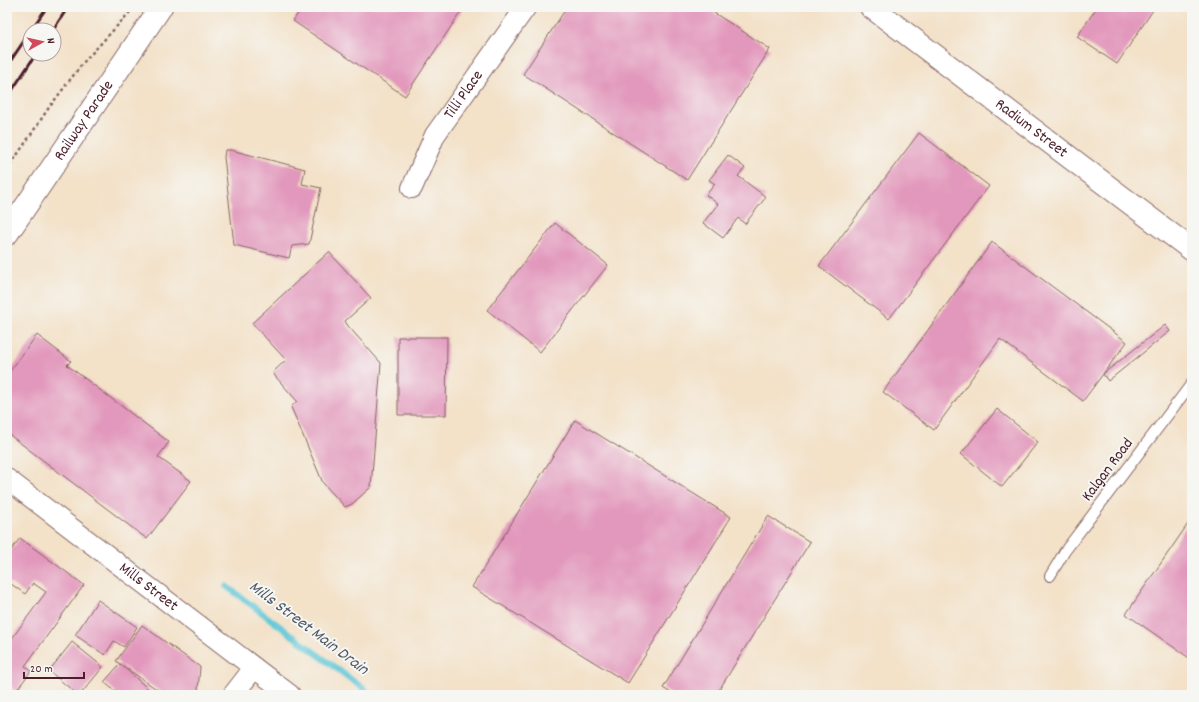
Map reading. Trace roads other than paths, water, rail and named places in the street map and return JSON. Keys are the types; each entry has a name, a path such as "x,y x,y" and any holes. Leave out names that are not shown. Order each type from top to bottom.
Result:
{"street":[{"name":"Railway Parade","path":"7,234 161,7"},
{"name":"Tilli Place","path":"412,188 436,135 526,7"},
{"name":"Radium Street","path":"871,7 1192,250"},
{"name":"Mills Street","path":"7,479 290,695"},
{"path":"233,695 254,668"}],"lane":[{"name":"Kalgan Road","path":"1050,576 1066,551 1192,383"}],"waterway":[{"name":"Mills Street Main Drain","path":"226,586 372,695"}],"railway":[{"path":"37,22 47,7"},
{"path":"58,22 68,7"},
{"path":"7,66 22,44"},
{"path":"7,98 31,62"}]}
